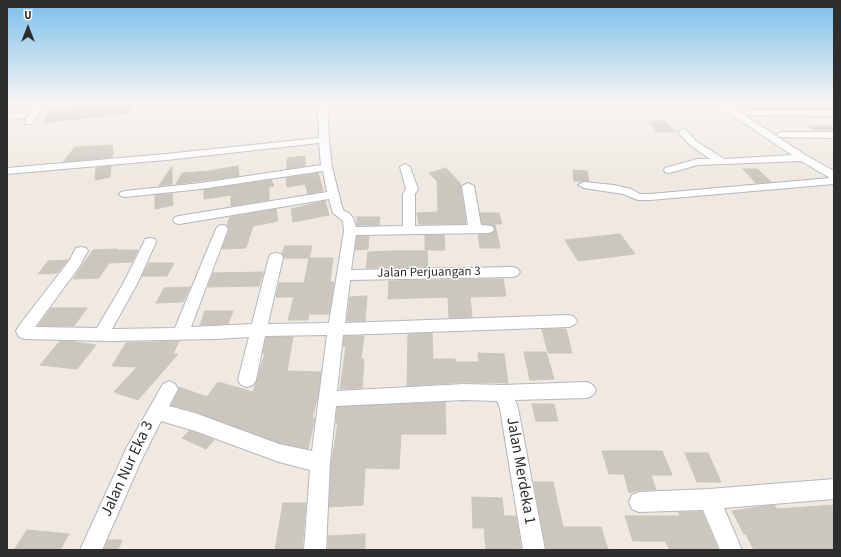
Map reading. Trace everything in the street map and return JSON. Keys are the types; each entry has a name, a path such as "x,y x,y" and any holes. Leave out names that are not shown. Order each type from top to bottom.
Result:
{"street":[{"path":"315,550 320,462 336,329 350,231 349,221 345,216 339,213 332,195 327,168 324,128"},
{"path":"758,128 803,158 834,176"},
{"path":"772,128 834,168"},
{"path":"683,132 693,143 722,162"},
{"path":"782,135 834,135"},
{"path":"7,171 166,157 324,140"},
{"path":"670,170 697,162 803,158"},
{"path":"405,167 412,189 409,194 409,229"},
{"path":"125,194 201,186 327,168"},
{"path":"584,185 614,188 627,191 638,197 646,198 834,181"},
{"path":"468,186 475,229"},
{"path":"179,220 332,195"},
{"path":"350,231 488,228"},
{"path":"181,333 222,229"},
{"path":"101,335 130,284 150,242"},
{"path":"81,251 74,264 24,331 25,333 101,335 216,333 259,330 397,328 569,321"},
{"path":"247,380 276,257"},
{"name":"Jalan Perjuangan 3","path":"344,275 513,272"},
{"name":"Jalan Nur Eka 3","path":"91,550 128,467 156,410 169,389"},
{"path":"327,399 464,392 502,393 587,390"},
{"name":"Jalan Merdeka 1","path":"502,393 509,408 534,550"},
{"path":"156,410 195,422 279,453 320,462"},
{"path":"639,502 709,499 834,489"},
{"path":"709,499 732,550"}],"building":[{"path":"654,128 671,128 675,132 657,132"},
{"path":"811,128 834,128 834,130 814,130"},
{"path":"112,145 112,157 63,162 75,147"},
{"path":"305,156 305,166 287,169 287,158"},
{"path":"111,166 110,177 95,180 96,168"},
{"path":"172,166 172,184 159,186"},
{"path":"238,166 239,176 176,184 182,173 209,171"},
{"path":"446,168 460,183 466,224 419,224 417,213 438,212 437,181 429,173"},
{"path":"743,169 758,169 771,182 756,183"},
{"path":"573,170 587,171 589,181 574,181"},
{"path":"318,173 322,191 308,194 305,184 287,187 286,178"},
{"path":"271,180 274,186 269,187 269,200 231,206 231,195 204,199 204,190"},
{"path":"172,194 173,205 155,209 155,195"},
{"path":"325,201 329,215 293,222 291,209"},
{"path":"276,209 278,221 253,226 246,248 222,249 229,230 227,225 230,217"},
{"path":"480,213 499,213 502,224 495,224 500,248 480,248 478,235 492,233 495,230 492,225 482,224"},
{"path":"357,217 380,217 379,225 357,225"},
{"path":"620,234 635,254 578,261 565,240"},
{"path":"425,235 444,235 445,250 425,250"},
{"path":"357,236 369,236 368,249 355,250"},
{"path":"285,246 312,246 309,258 284,258 282,253"},
{"path":"117,249 116,250 138,250 132,262 109,263 99,278 73,279 93,250"},
{"path":"427,251 428,267 366,268 368,252"},
{"path":"309,258 333,258 330,282 334,282 329,314 309,314 308,320 288,320 294,297 276,297 279,283 304,283"},
{"path":"68,260 57,273 38,274 48,261"},
{"path":"149,263 174,263 167,276 142,276"},
{"path":"263,272 259,286 208,287 213,273"},
{"path":"503,279 506,296 470,297 472,317 449,318 448,297 388,299 389,281"},
{"path":"190,287 183,302 156,303 164,288"},
{"path":"367,296 365,321 347,321 350,297"},
{"path":"51,308 87,308 74,326 38,326"},
{"path":"205,311 233,311 228,324 200,325"},
{"path":"542,329 566,329 572,353 548,353"},
{"path":"432,333 433,359 455,359 455,362 479,362 478,353 504,354 508,383 464,382 407,386 408,334"},
{"path":"344,336 364,336 361,359 364,359 362,388 340,389 346,347 343,346"},
{"path":"266,337 293,337 287,371 321,372 318,395 312,418 315,418 308,449 279,443 196,412 171,405 179,390 179,387 207,397 218,382 253,392 265,353 263,353"},
{"path":"60,341 96,345 77,369 40,365"},
{"path":"179,341 173,354 178,354 138,400 114,392 137,367 112,366 126,343"},
{"path":"524,352 546,352 554,379 530,380"},
{"path":"445,402 446,434 401,434 399,469 365,468 363,505 329,507 331,466 338,423 336,423 337,407"},
{"path":"532,404 554,404 558,421 536,421"},
{"path":"189,431 214,440 206,449 182,438"},
{"path":"602,451 662,451 672,475 651,475 656,490 639,490 629,493 624,474 609,474"},
{"path":"685,453 708,453 721,482 697,482"},
{"path":"534,482 553,482 563,527 601,527 608,550 546,550"},
{"path":"472,497 502,498 504,516 516,516 521,550 486,550 484,528 473,528"},
{"path":"283,503 306,503 302,550 275,550"},
{"path":"774,505 777,509 834,505 834,550 754,550 732,511"},
{"path":"679,512 702,512 718,550 670,550 665,541 633,541 625,516 680,516"},
{"path":"27,530 69,534 60,550 14,550"},
{"path":"365,534 365,550 328,550 328,536"},
{"path":"108,540 122,540 118,550 104,550"}]}
